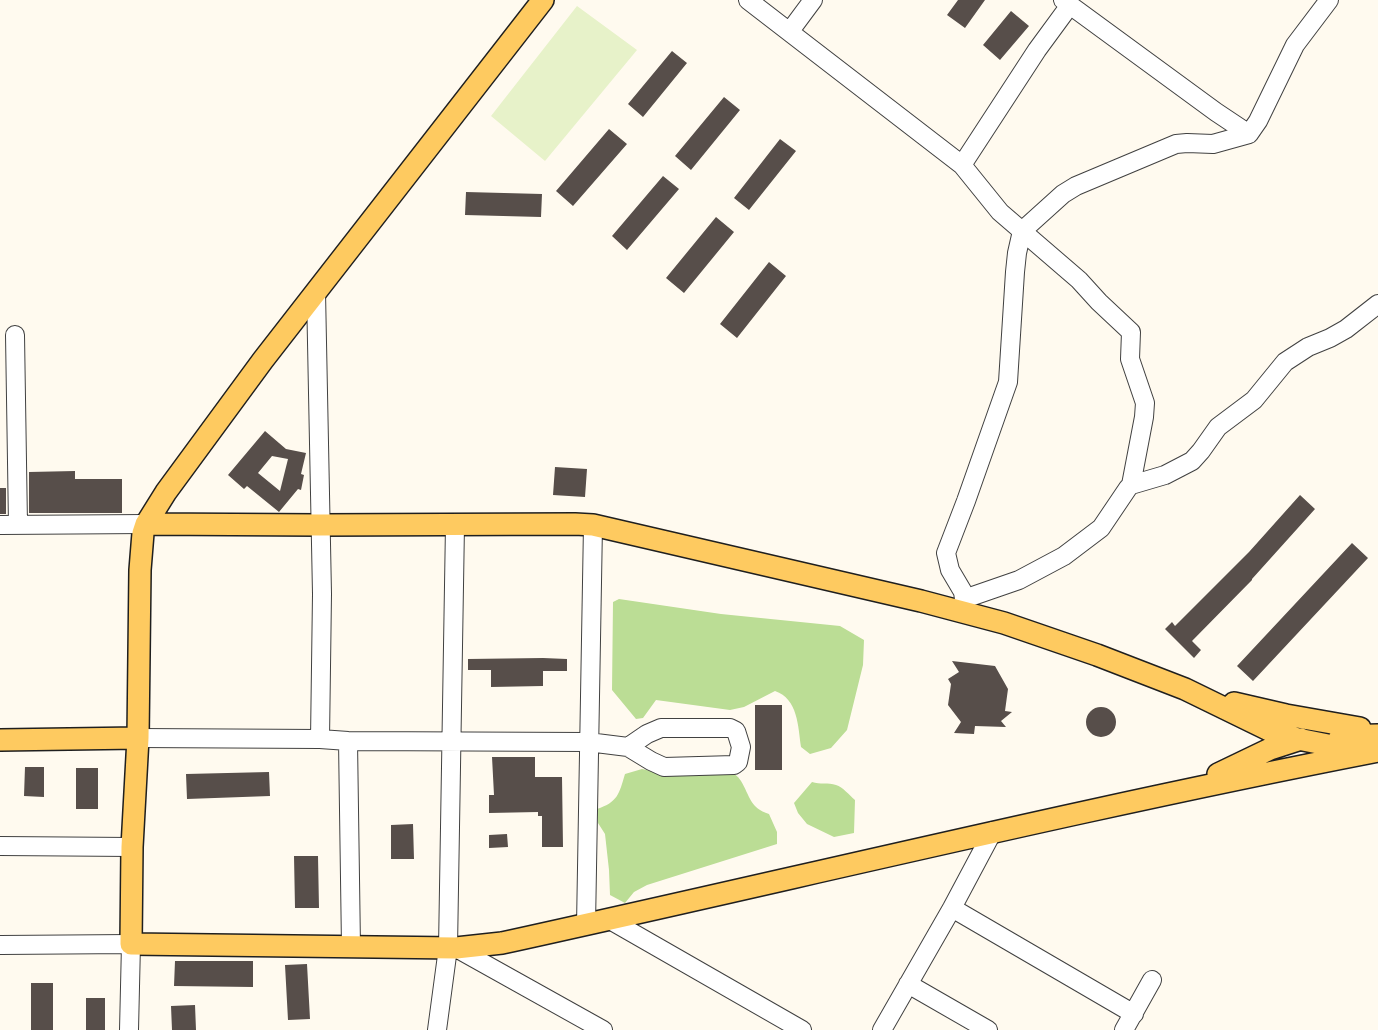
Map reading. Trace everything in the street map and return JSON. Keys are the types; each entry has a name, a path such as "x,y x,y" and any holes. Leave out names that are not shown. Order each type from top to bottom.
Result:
{"main road":[{"path":"544,0 263,360 166,492 146,524 140,570 131,944 452,948 502,943 993,831 1378,748"},
{"path":"146,524 593,525 962,605 1185,689 1269,730 1298,739 1350,747 1378,748"},
{"path":"1185,689 1246,707 1378,732"},
{"path":"1181,792 1270,749 1298,739 1378,732"},
{"path":"0,740 138,738"}],"street":[{"path":"748,0 962,165 1000,212 1022,231 1079,280 1131,332 1130,359 1145,403 1131,485 1101,528 1070,552 1019,580 962,605 962,590 950,570 946,553 1008,382 1017,253 1022,231 1063,194 1076,186 1176,144 1217,143 1249,134 1295,45 1329,0"},
{"path":"790,31 813,0"},
{"path":"962,165 1067,3 1249,134"},
{"path":"316,292 322,594 320,739"},
{"path":"1131,485 1165,475 1192,461 1218,427 1254,400 1285,362 1308,347 1346,329 1378,304"},
{"path":"15,335 19,525"},
{"path":"0,525 146,524"},
{"path":"437,1030 452,948 449,840 455,525"},
{"path":"586,925 593,525"},
{"path":"138,738 588,742 628,747 664,767 734,765 738,762 741,747 736,731 730,728 661,728 628,747"},
{"path":"348,741 351,947"},
{"path":"882,1030 993,831"},
{"path":"0,846 132,847"},
{"path":"952,908 1134,1014"},
{"path":"610,920 802,1030"},
{"path":"0,945 131,944 129,1030"},
{"path":"452,948 603,1030"},
{"path":"1125,1030 1152,980"},
{"path":"908,984 988,1030"}],"green space":[{"path":"577,6 637,50 545,161 491,116"},
{"path":"619,599 721,614 840,626 864,640 863,665 847,730 831,748 810,754 801,747 793,707 783,695 775,691 744,707 730,710 656,700 643,718 636,719 612,690 613,602"},
{"path":"642,769 656,772 729,769 740,779 754,805 769,814 777,832 777,844 647,885 634,892 625,903 610,895 605,834 598,823 597,809 617,796 625,774"},
{"path":"812,782 839,786 855,800 854,833 834,837 807,824 794,803"}],"building":[{"path":"958,0 985,0 965,28 947,15"},
{"path":"1011,11 1029,26 1000,60 983,45"},
{"path":"672,51 687,63 643,117 628,104"},
{"path":"724,97 740,110 691,170 675,156"},
{"path":"609,129 627,144 573,206 556,191"},
{"path":"780,139 796,151 749,210 734,198"},
{"path":"663,176 679,189 627,250 612,236"},
{"path":"466,192 542,194 541,217 465,215"},
{"path":"716,217 734,232 684,293 666,278"},
{"path":"769,262 786,276 737,338 720,324"},
{"path":"265,431 286,449 306,453 301,474 304,475 301,490 298,489 279,512 247,486 244,489 228,475","holes":["272,456 288,459 280,491 258,473"]},
{"path":"555,467 587,469 585,497 553,495"},
{"path":"75,471 75,479 122,479 122,513 29,513 29,472"},
{"path":"0,488 6,488 6,514 0,514"},
{"path":"1300,495 1315,509 1252,580 1192,641 1201,650 1194,658 1165,629 1172,622 1175,626 1249,552"},
{"path":"1352,543 1368,558 1253,681 1237,666"},
{"path":"468,659 567,659 567,671 543,671 543,686 491,687 491,670 468,670"},
{"path":"952,661 995,666 1008,689 1005,711 1012,712 1001,721 1006,727 975,726 974,734 954,733 961,722 948,705 951,684 948,679 959,672"},
{"path":"755,705 782,705 782,770 755,770"},
{"path":"1101,707 1107,708 1115,716 1115,728 1107,736 1101,737 1095,736 1087,728 1086,722 1087,716 1095,708"},
{"path":"492,757 535,757 535,777 562,777 563,847 542,847 542,816 538,816 538,812 489,813 489,795 494,795"},
{"path":"25,767 44,767 44,797 24,796"},
{"path":"76,768 98,768 98,809 76,809"},
{"path":"269,772 270,796 187,799 186,774"},
{"path":"413,824 414,859 391,859 391,825"},
{"path":"507,834 508,847 489,848 489,835"},
{"path":"294,856 318,856 319,908 295,908"},
{"path":"175,961 253,961 253,987 174,986"},
{"path":"307,964 310,1019 288,1020 285,965"},
{"path":"31,983 53,983 53,1030 31,1030"},
{"path":"86,998 105,998 105,1030 86,1030"},
{"path":"195,1005 196,1030 172,1030 171,1006"}]}
